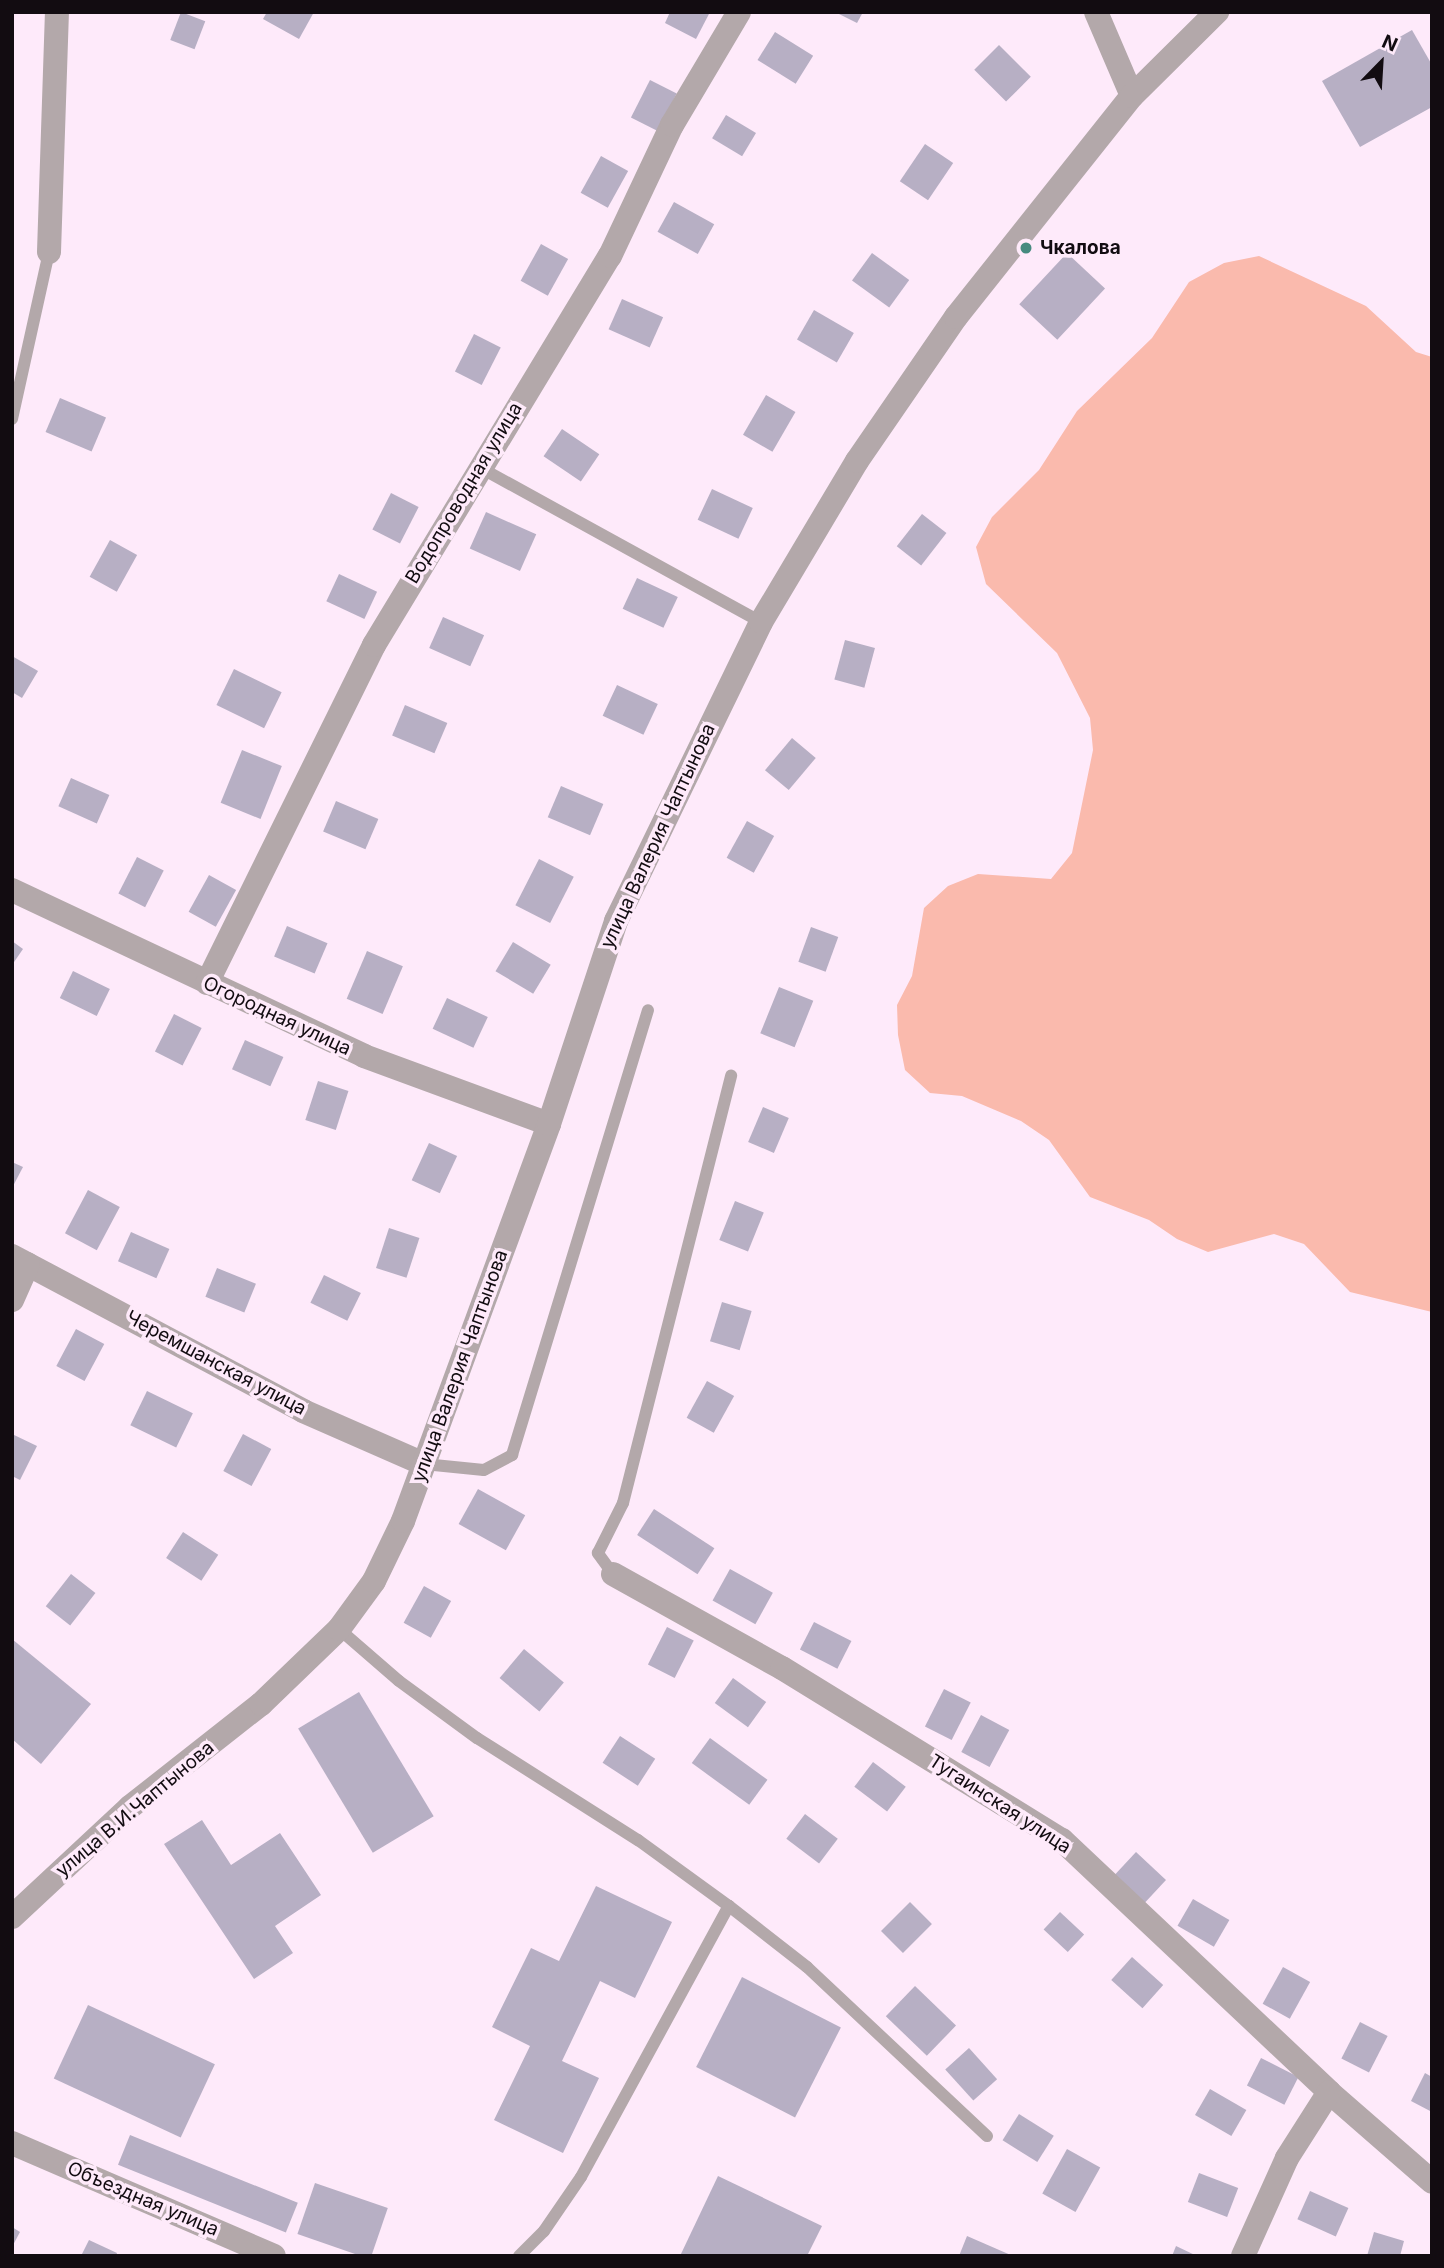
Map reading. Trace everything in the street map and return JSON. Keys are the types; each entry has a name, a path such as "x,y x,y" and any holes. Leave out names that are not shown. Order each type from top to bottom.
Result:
{"street":[{"path":"49,252 57,12"},
{"name":"Водопроводная улица","path":"207,983 367,657 479,467 610,256 672,125 739,12"},
{"path":"1096,12 1132,96"},
{"name":"улица Валерия Чаптынова","path":"261,1704 339,1629 374,1581 424,1464 549,1124 616,921 761,622 857,461 956,317 1132,96 1217,12"},
{"name":"Огородная улица","path":"12,890 364,1056 549,1124"},
{"path":"12,1300 20,1260"},
{"name":"Черемшанская улица","path":"20,1260 303,1411 424,1464"},
{"name":"Тугаинская улица","path":"614,1574 782,1668 1062,1840 1329,2092 1432,2182"},
{"name":"улица В.И.Чаптынова","path":"12,1917 130,1807 261,1704"},
{"path":"1243,2256 1287,2158 1329,2092"},
{"name":"Объездная улица","path":"12,2143 274,2256"}],"lane":[{"path":"12,419 49,252"},
{"path":"479,467 761,622"},
{"path":"424,1464 484,1470 512,1455 648,1010"},
{"path":"614,1574 598,1553 622,1503 731,1075"},
{"path":"339,1629 399,1681 477,1738 638,1840 807,1967 987,2136"},
{"path":"519,2256 544,2231 581,2177 729,1906"}],"shaded area":[{"path":"1259,256 1366,306 1416,352 1432,357 1432,1312 1350,1292 1304,1244 1274,1234 1208,1252 1177,1239 1149,1220 1090,1197 1049,1140 1021,1121 962,1096 930,1093 905,1070 898,1035 897,1005 912,976 924,908 948,886 978,874 1051,879 1072,853 1093,750 1090,718 1057,653 986,584 976,547 992,517 1039,470 1077,411 1152,338 1189,282 1224,263"}],"building":[{"path":"181,12 205,21 195,49 170,40"},
{"path":"267,12 314,12 299,39 263,19"},
{"path":"670,12 710,12 696,39 665,23"},
{"path":"835,12 863,12 857,23"},
{"path":"1412,30 1432,65 1432,107 1360,147 1322,81"},
{"path":"775,32 813,56 796,84 758,60"},
{"path":"999,45 1031,77 1006,102 974,70"},
{"path":"650,80 677,94 658,131 631,117"},
{"path":"726,115 756,133 742,156 712,138"},
{"path":"925,144 953,163 928,200 900,181"},
{"path":"601,156 628,171 608,208 581,193"},
{"path":"674,202 714,224 698,254 658,232"},
{"path":"541,244 568,259 548,296 521,281"},
{"path":"872,253 909,280 889,308 852,281"},
{"path":"1067,253 1105,288 1057,340 1019,304"},
{"path":"622,299 663,317 650,347 609,329"},
{"path":"814,310 854,333 837,362 797,339"},
{"path":"474,334 501,348 482,385 455,371"},
{"path":"766,395 795,412 772,452 743,435"},
{"path":"60,398 106,418 92,452 46,432"},
{"path":"562,429 599,454 581,482 544,456"},
{"path":"712,489 753,508 738,539 698,520"},
{"path":"391,493 419,507 400,544 372,530"},
{"path":"486,512 536,534 520,571 470,549"},
{"path":"922,514 946,533 921,565 897,546"},
{"path":"110,540 137,555 117,592 90,577"},
{"path":"339,574 377,592 364,619 326,601"},
{"path":"637,578 678,597 663,628 623,609"},
{"path":"443,617 484,635 470,666 429,648"},
{"path":"845,640 875,648 864,688 834,680"},
{"path":"12,656 38,671 22,698 12,692"},
{"path":"234,669 282,692 264,728 216,705"},
{"path":"617,685 658,704 643,735 603,716"},
{"path":"405,705 447,723 434,753 392,735"},
{"path":"792,738 816,758 789,790 765,770"},
{"path":"242,750 282,766 261,819 221,803"},
{"path":"71,778 109,795 97,823 58,806"},
{"path":"561,786 603,804 590,835 548,817"},
{"path":"336,801 378,819 365,849 323,831"},
{"path":"747,821 774,836 754,873 727,858"},
{"path":"137,857 164,871 145,907 118,894"},
{"path":"539,859 574,877 550,923 515,905"},
{"path":"209,875 236,890 216,927 189,912"},
{"path":"287,926 328,943 315,974 274,956"},
{"path":"811,927 838,937 826,972 798,962"},
{"path":"12,941 23,949 12,965"},
{"path":"513,942 551,965 533,994 495,971"},
{"path":"367,951 403,966 383,1014 347,999"},
{"path":"73,971 110,989 97,1016 60,998"},
{"path":"779,987 813,1001 795,1047 760,1033"},
{"path":"447,998 488,1017 473,1048 433,1029"},
{"path":"174,1014 202,1028 183,1065 155,1051"},
{"path":"245,1040 283,1057 270,1086 232,1069"},
{"path":"318,1081 348,1091 336,1130 305,1120"},
{"path":"763,1107 789,1118 774,1153 748,1142"},
{"path":"429,1143 457,1156 440,1193 412,1180"},
{"path":"12,1162 23,1167 12,1188"},
{"path":"88,1190 120,1207 97,1250 65,1233"},
{"path":"735,1201 764,1213 748,1252 719,1240"},
{"path":"389,1228 419,1238 406,1278 376,1268"},
{"path":"131,1232 169,1249 156,1278 118,1261"},
{"path":"217,1268 256,1284 244,1312 205,1297"},
{"path":"324,1275 361,1293 347,1321 310,1303"},
{"path":"722,1302 752,1311 740,1350 710,1341"},
{"path":"76,1329 104,1344 85,1381 56,1366"},
{"path":"707,1381 734,1396 714,1433 687,1418"},
{"path":"147,1391 193,1413 176,1448 130,1425"},
{"path":"12,1434 37,1446 20,1480 12,1476"},
{"path":"243,1434 271,1449 252,1486 223,1471"},
{"path":"478,1489 525,1515 506,1550 459,1524"},
{"path":"654,1509 714,1548 698,1574 637,1535"},
{"path":"183,1532 218,1555 201,1581 166,1558"},
{"path":"730,1569 773,1593 755,1624 713,1600"},
{"path":"71,1574 95,1593 70,1625 46,1606"},
{"path":"424,1586 451,1601 431,1638 404,1623"},
{"path":"814,1622 851,1641 837,1669 800,1650"},
{"path":"667,1627 694,1641 675,1678 648,1664"},
{"path":"12,1639 91,1704 41,1764 12,1739"},
{"path":"524,1649 564,1682 539,1712 500,1678"},
{"path":"733,1678 766,1702 748,1727 715,1703"},
{"path":"944,1689 971,1703 952,1740 925,1726"},
{"path":"359,1692 434,1816 373,1853 298,1729"},
{"path":"981,1715 1009,1730 990,1767 961,1752"},
{"path":"620,1736 655,1759 638,1786 603,1763"},
{"path":"710,1738 767,1780 749,1805 692,1763"},
{"path":"873,1762 906,1787 887,1811 854,1787"},
{"path":"805,1814 838,1839 819,1863 786,1839"},
{"path":"202,1820 231,1865 280,1833 321,1895 275,1926 293,1953 254,1979 164,1844"},
{"path":"1136,1852 1166,1880 1145,1903 1115,1875"},
{"path":"596,1886 672,1922 635,1998 600,1981 562,2061 599,2078 563,2153 494,2120 530,2046 492,2027 531,1948 559,1961"},
{"path":"1193,1899 1229,1920 1214,1947 1178,1926"},
{"path":"910,1902 932,1924 903,1953 881,1931"},
{"path":"1060,1912 1084,1935 1068,1952 1044,1930"},
{"path":"1132,1957 1163,1985 1142,2008 1111,1980"},
{"path":"1283,1967 1310,1982 1290,2019 1263,2004"},
{"path":"742,1977 841,2027 795,2117 696,2067"},
{"path":"915,1986 956,2026 927,2056 886,2016"},
{"path":"88,2005 215,2064 181,2138 54,2078"},
{"path":"1360,2022 1388,2036 1369,2073 1341,2059"},
{"path":"969,2048 997,2079 973,2101 945,2069"},
{"path":"1261,2058 1298,2077 1284,2105 1247,2086"},
{"path":"1425,2073 1432,2077 1432,2112 1411,2101"},
{"path":"1210,2089 1246,2110 1231,2136 1195,2115"},
{"path":"1019,2114 1054,2136 1037,2162 1003,2140"},
{"path":"130,2135 298,2203 286,2232 118,2165"},
{"path":"1067,2149 1100,2167 1076,2212 1042,2194"},
{"path":"1199,2173 1238,2188 1227,2217 1188,2202"},
{"path":"718,2176 822,2226 807,2256 680,2256"},
{"path":"315,2183 388,2208 371,2256 361,2256 297,2234"},
{"path":"1310,2191 1348,2208 1336,2236 1297,2219"},
{"path":"12,2227 20,2232 12,2247"},
{"path":"1374,2232 1404,2241 1400,2256 1367,2256"},
{"path":"967,2236 1013,2256 959,2256"},
{"path":"89,2240 117,2253 116,2256 81,2256"},
{"path":"1176,2246 1197,2256 1172,2256"}],"place":[{"name":"Чкалова","path":"1026,248"}]}
